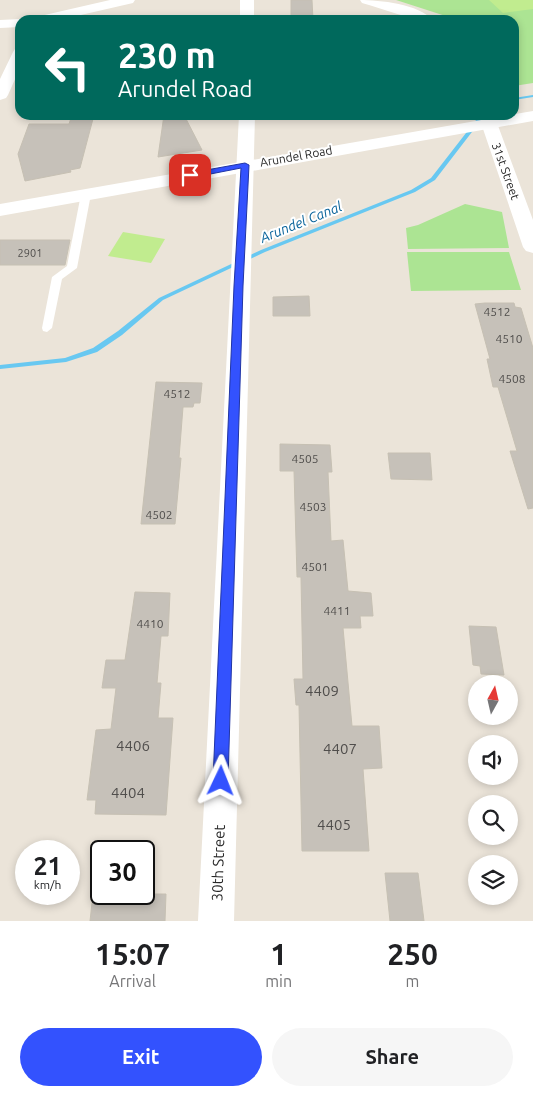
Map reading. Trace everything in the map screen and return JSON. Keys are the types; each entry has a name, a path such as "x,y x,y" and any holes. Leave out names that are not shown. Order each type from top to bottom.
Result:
{"street":[{"path":"63,15 128,0"},
{"path":"247,0 247,15"},
{"path":"367,0 414,15"},
{"path":"0,24 15,23"},
{"path":"0,94 15,62"},
{"name":"Arundel Road","path":"519,118 533,116"},
{"name":"30th Street","path":"216,921 238,286 247,120"},
{"name":"Arundel Road","path":"0,210 245,165 508,120"},
{"name":"31st Street","path":"489,123 533,247"}],"lane":[{"path":"47,328 56,277 72,268 86,194"}],"green space":[{"path":"396,0 533,0 533,83 519,85 519,15 442,15"},
{"path":"489,0 533,0 533,9 503,13"},
{"path":"465,204 502,212 509,248 408,249 406,228 418,225"},
{"path":"123,232 165,239 151,263 108,256"},
{"path":"407,252 509,252 521,290 411,291"}],"building":[{"path":"291,0 312,0 313,15 291,15"},
{"path":"70,120 93,120 80,168 70,170 71,172 25,181 18,154 29,124 69,124"},
{"path":"163,120 187,120 202,150 158,157"},
{"path":"0,240 70,240 65,265 0,265"},
{"path":"309,296 310,316 273,316 273,297"},
{"path":"514,303 515,307 521,308 533,348 533,508 528,509 510,451 517,451 498,387 493,387 487,359 490,359 475,304"},
{"path":"156,382 202,383 200,403 194,403 193,407 183,407 175,524 141,524"},
{"path":"280,444 330,445 332,472 328,472 331,541 343,540 348,591 371,593 373,616 360,616 361,628 343,628 352,726 379,726 382,768 363,769 369,851 302,851 299,705 296,705 294,679 303,679 301,577 297,577 294,471 280,471"},
{"path":"388,453 430,453 432,480 391,479"},
{"path":"135,592 170,593 168,636 161,636 157,683 161,683 158,718 173,718 166,815 95,814 96,800 87,800 96,730 111,729 116,688 102,688 106,660 125,660"},
{"path":"469,626 496,627 504,675 481,674 480,666 473,665"},
{"path":"385,873 418,873 424,921 390,921"},
{"path":"155,894 166,894 165,921 90,921 92,905 155,905"}],"waterway":[{"name":"Arundel Canal","path":"519,98 533,96"},
{"name":"Arundel Canal","path":"0,367 66,360 95,350 120,333 161,299 263,251 413,191 433,179 479,120"}],"route":[{"path":"190,175 245,165 238,286 221,781"}]}
